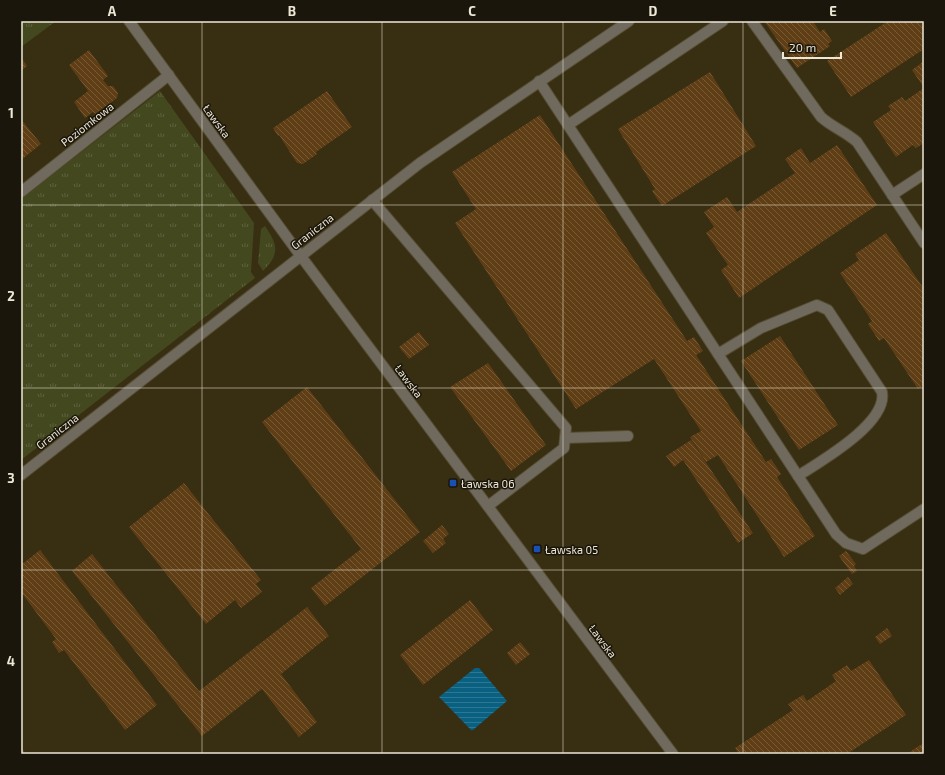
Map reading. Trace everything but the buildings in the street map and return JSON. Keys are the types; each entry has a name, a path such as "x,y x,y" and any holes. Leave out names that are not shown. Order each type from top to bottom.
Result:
{"street":[{"name":"Ławska","path":"129,21 300,255 673,754"},
{"name":"Graniczna","path":"21,475 300,255 420,163 629,21"},
{"path":"568,125 723,21"},
{"path":"752,21 821,116 829,124 848,134 857,142 924,243"},
{"name":"Poziomkowa","path":"21,192 169,75"},
{"path":"539,81 836,534 846,543 862,549 924,509"},
{"path":"892,195 924,174"},
{"path":"372,200 566,428 564,448 488,506"},
{"path":"718,354 761,328 817,305 828,310 882,392 883,400 881,409 850,443 798,476"},
{"path":"566,438 628,436"}],"green space":[{"path":"21,21 56,21 21,47"},
{"path":"160,91 254,223 251,272 255,278 21,460 21,199"},
{"path":"265,226 275,244 275,254 263,271 258,263 261,229"}],"water":[{"path":"475,668 479,668 507,701 473,730 471,730 439,697"}],"place":[{"name":"Ławska 06","path":"453,483"},
{"name":"Ławska 05","path":"537,549"}]}
